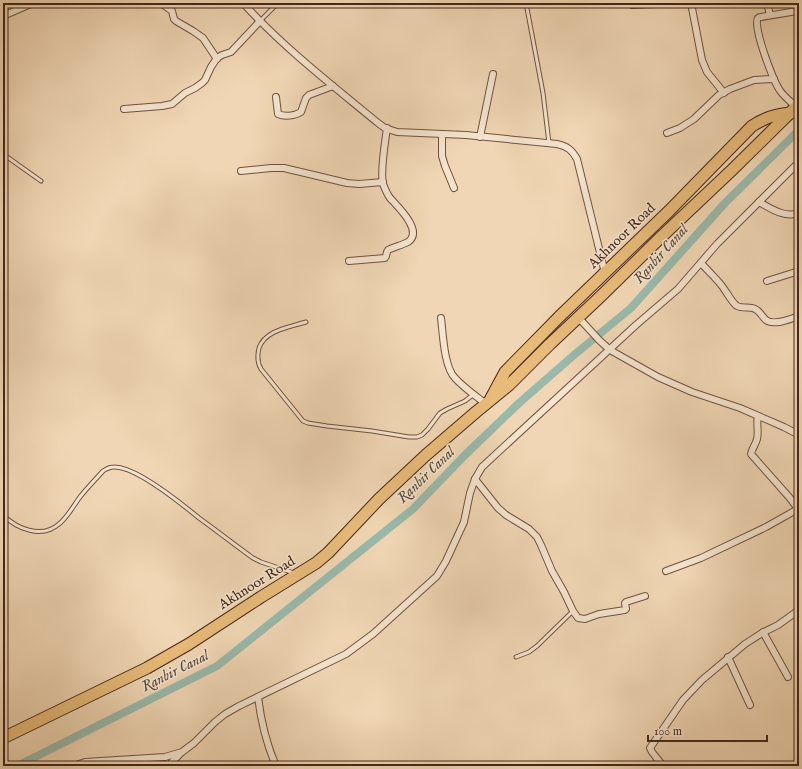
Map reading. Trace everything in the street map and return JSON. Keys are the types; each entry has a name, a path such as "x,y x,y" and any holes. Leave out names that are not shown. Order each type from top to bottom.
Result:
{"highway":[{"name":"Akhnoor Road","path":"488,403 505,372 559,317 669,211 752,126 765,118 795,108"},
{"name":"Akhnoor Road","path":"3,738 147,668 189,644 316,563 328,553 387,490 509,385 795,108"}],"street":[{"path":"3,16 33,3"},
{"path":"161,3 172,11 174,19 203,38 217,59"},
{"path":"243,3 260,21 332,86 378,123 387,128 397,132 442,134 549,143 567,147 577,159 605,273"},
{"path":"632,5 685,3"},
{"path":"691,3 702,60 707,72 724,92"},
{"path":"767,3 770,15"},
{"path":"795,108 781,92 774,79 761,44 758,18 796,11"},
{"path":"124,109 172,104 202,83 217,59 220,56 231,52 260,21"},
{"path":"480,137 493,74"},
{"path":"667,133 680,128 694,119 711,102 724,92 754,80 774,79"},
{"path":"276,97 278,114 283,116 294,115 301,112 306,98 309,95 332,86"},
{"path":"348,261 385,258 388,250 409,241 412,238 413,233 410,223 389,197 383,182 383,165 387,128"},
{"path":"442,134 442,156 454,188"},
{"path":"168,766 225,714 346,654 373,634 437,576 446,561 464,522 470,493 475,479 482,467 636,325 678,289 718,244 799,162"},
{"path":"241,171 284,168 347,183 359,184 383,182"},
{"path":"759,202 777,212 787,215 795,215 799,213"},
{"path":"701,263 721,285 737,306 757,309 769,322 776,322 799,316"},
{"path":"767,281 799,271"},
{"path":"578,317 610,350 658,377 692,392 740,408 799,435"},
{"path":"441,318 447,365 450,372 454,378 488,403"},
{"path":"666,571 701,558 766,527 799,509 751,454 758,438 756,425 758,416"},
{"path":"475,479 498,508 506,515 529,529 536,537 552,571 578,618 584,620 599,614 625,610 626,602 645,596"},
{"path":"663,766 650,750 651,746 683,700 702,680 728,657 763,632 799,610"},
{"path":"763,632 788,677"},
{"path":"728,657 750,705"},
{"path":"258,697 263,728 276,766"},
{"path":"73,766 85,762 165,757 182,752"}],"lane":[{"path":"260,21 278,3"},
{"path":"526,3 543,93 549,143"},
{"path":"3,154 41,181"},
{"path":"306,322 285,328 269,335 260,345 257,358 261,369 303,420 308,423 417,437 422,435 428,429 440,413 465,401 474,394"},
{"path":"3,515 17,526 34,532 51,529 60,524 102,471 114,466 137,474 165,492 253,558 298,575"},
{"path":"516,657 529,652 537,646 573,611"}],"waterway":[{"name":"Ranbir Canal","path":"17,766 217,666 413,509 465,455 518,404 631,308 725,203 799,130"}]}
